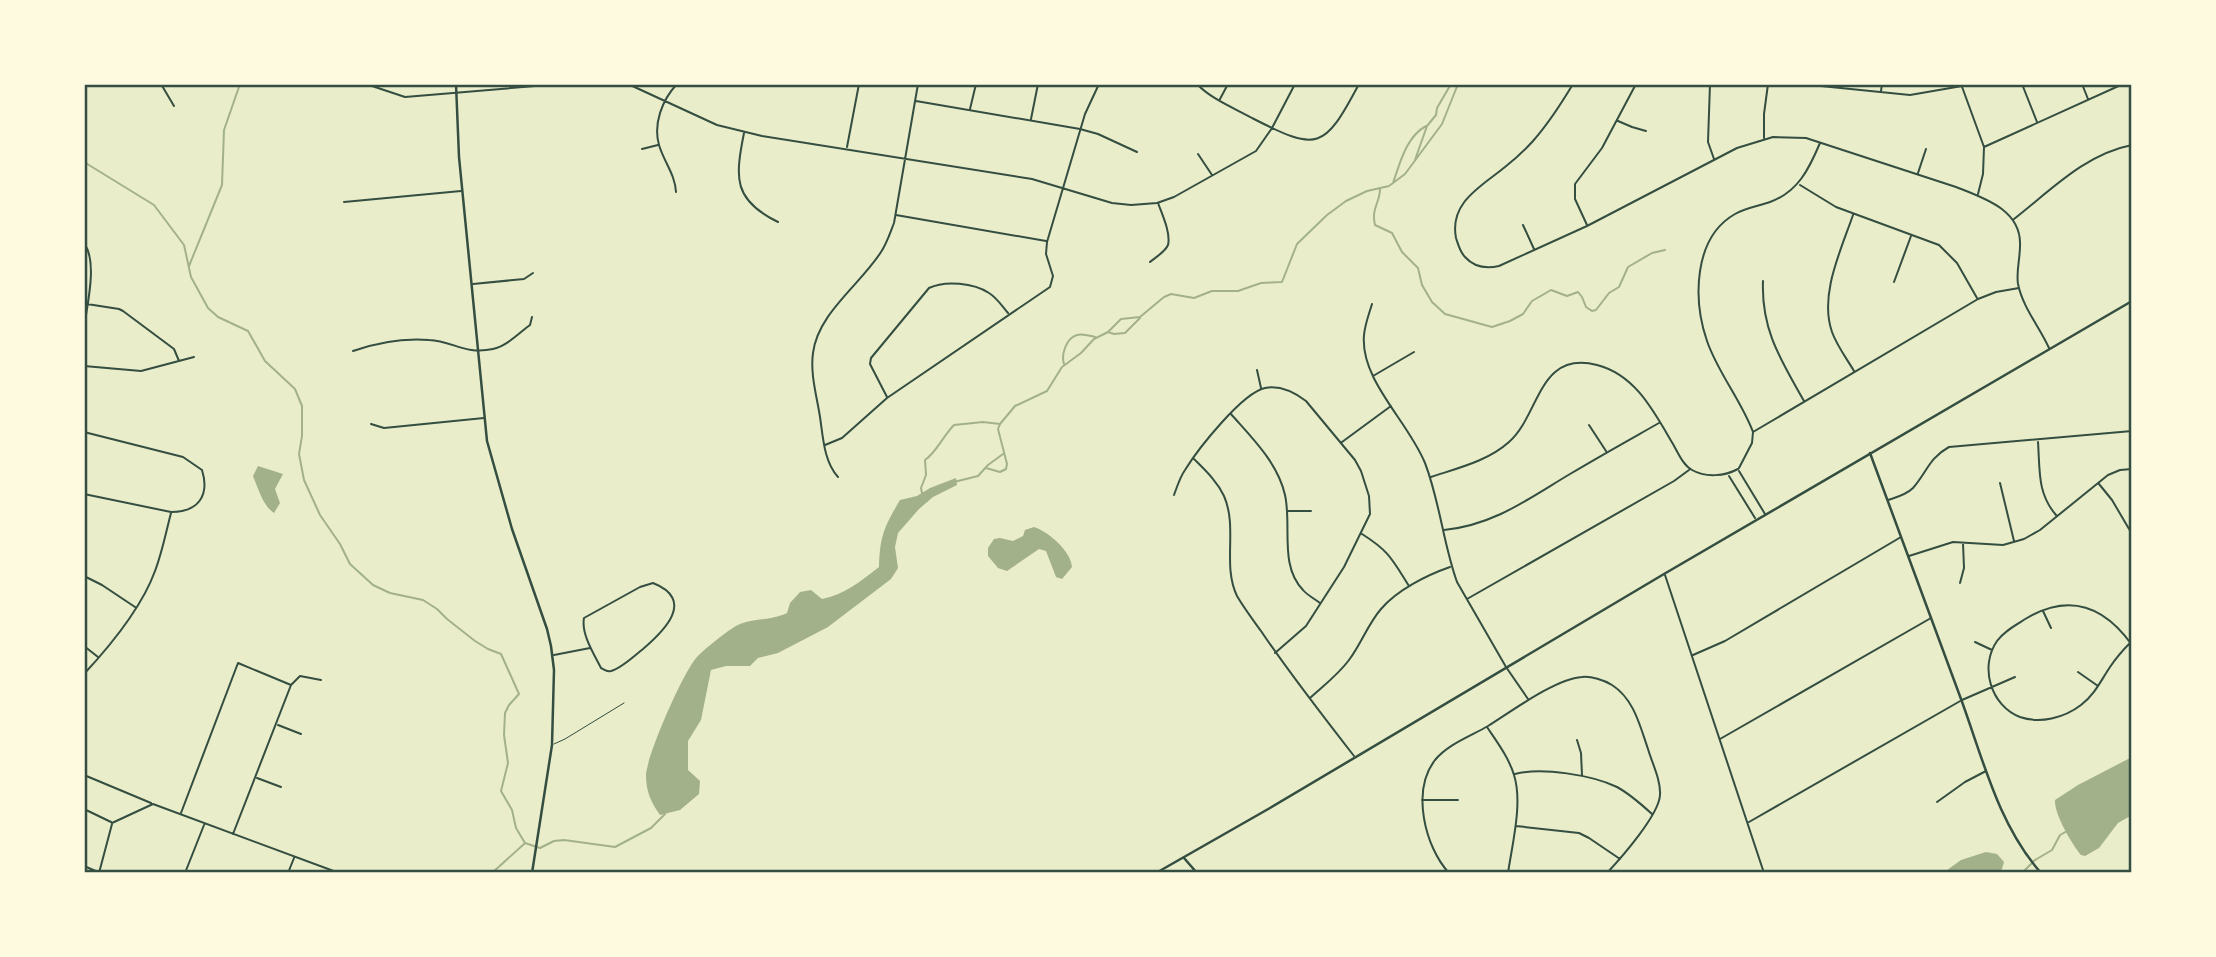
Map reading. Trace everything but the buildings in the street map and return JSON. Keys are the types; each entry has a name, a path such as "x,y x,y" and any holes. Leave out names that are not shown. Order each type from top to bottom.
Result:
{"main road":[{"path":"456,84 462,191 484,418 491,460 547,629 552,655 552,745 532,873"},
{"path":"1156,873 2132,301"},
{"path":"1870,453 1962,700 1992,789 2022,849 2041,873"},
{"path":"1184,858 1197,873"}],"street":[{"path":"161,84 173,106"},
{"path":"366,84 405,97 559,84"},
{"path":"628,84 717,125 744,132 1032,179 1112,203 1131,205 1174,197 1256,150 1272,128 1295,84"},
{"path":"676,192 675,181 659,145 657,123 665,100 677,84"},
{"path":"847,148 859,84"},
{"path":"838,477 830,467 825,445 812,364 815,345 832,313 888,241 918,84"},
{"path":"970,110 976,84"},
{"path":"1030,120 1038,84"},
{"path":"825,445 842,438 887,398 1045,292 1053,282 1046,254 1047,242 1080,129 1100,84"},
{"path":"1197,84 1203,91 1297,139 1318,138 1329,132 1339,121 1359,84"},
{"path":"1220,100 1228,84"},
{"path":"1573,84 1561,106 1533,141 1504,168 1468,195 1458,212 1455,227 1457,240 1464,256 1472,263 1489,269 1499,266 1587,226 1737,148 1764,139 1806,138 1978,195 2003,210 2013,220 2020,236 2017,280 2019,288 2026,308 2049,349"},
{"path":"1587,226 1574,199 1575,184 1602,148 1636,84"},
{"path":"1710,84 1708,142 1715,160"},
{"path":"1764,139 1768,84"},
{"path":"1801,84 1910,94 1962,85 1984,147 1983,174 1978,195"},
{"path":"1881,93 1882,84"},
{"path":"2022,84 2037,123"},
{"path":"2082,84 2089,100"},
{"path":"1984,147 2123,84"},
{"path":"915,101 1080,129 1137,152"},
{"path":"1617,121 1646,131"},
{"path":"744,132 738,172 741,187 746,200 778,222"},
{"path":"1429,477 1496,453 1511,441 1527,418 1546,381 1558,371 1580,363 1593,364 1616,373 1637,390 1680,458 1690,469 1703,474 1728,475 1738,469 1752,443 1754,432 1707,341 1700,295 1701,262 1712,235 1721,225 1735,214 1784,196 1799,184 1820,142"},
{"path":"642,149 659,145"},
{"path":"2013,220 2062,179 2106,154 2132,145"},
{"path":"1918,174 1926,149"},
{"path":"1198,154 1213,176"},
{"path":"1799,184 1820,199 1853,214 1930,240 1957,263 1978,299"},
{"path":"344,202 462,191"},
{"path":"1150,262 1168,245 1158,202"},
{"path":"895,214 1047,242"},
{"path":"1853,214 1832,281 1828,314 1832,333 1855,372"},
{"path":"1523,225 1534,250"},
{"path":"1894,282 1911,234"},
{"path":"84,243 91,269 84,328"},
{"path":"472,284 524,279 533,273"},
{"path":"1763,281 1762,303 1768,330 1778,355 1805,402"},
{"path":"887,398 870,364 871,358 929,288 952,284 983,290 997,299 1009,315"},
{"path":"1754,432 1978,299 2019,288"},
{"path":"1372,303 1364,331 1365,359 1372,377 1424,461 1451,567 1506,667 1529,700"},
{"path":"87,304 123,311 174,349 179,360"},
{"path":"353,351 372,344 428,340 468,351 501,346 530,325 532,317"},
{"path":"1372,377 1414,352"},
{"path":"84,366 141,371 194,357"},
{"path":"1257,370 1261,389"},
{"path":"1174,495 1193,458 1230,413 1245,398 1261,389 1282,388 1306,401 1362,471 1370,496 1370,514 1361,533 1306,626 1275,653"},
{"path":"1341,443 1391,405"},
{"path":"1230,413 1275,469 1285,495 1290,565 1303,591 1321,603"},
{"path":"371,424 384,428 484,418"},
{"path":"1443,530 1486,522 1511,510 1660,423"},
{"path":"1589,425 1607,452"},
{"path":"1887,500 1913,488 1929,463 1938,453 1949,447 2132,431"},
{"path":"84,432 183,457 198,466 205,479 204,494 195,506 182,512 84,494"},
{"path":"2038,440 2041,489 2057,516"},
{"path":"1193,458 1212,477 1224,496 1231,533 1231,579 1237,596 1275,653 1354,757"},
{"path":"1908,556 1937,546 1963,542 2003,545 2014,542 2040,530 2098,483 2120,470 2132,468"},
{"path":"1467,599 1674,481 1690,469"},
{"path":"1738,469 1766,514"},
{"path":"1728,475 1756,520"},
{"path":"2000,482 2014,542"},
{"path":"2098,483 2112,500 2132,534"},
{"path":"1286,511 1311,511"},
{"path":"85,673 99,658 149,586 171,512"},
{"path":"1361,533 1383,547 1409,587"},
{"path":"1692,656 1725,641 1901,537"},
{"path":"1960,583 1964,568 1963,542"},
{"path":"1310,698 1349,660 1379,611 1409,587 1451,567"},
{"path":"1664,574 1764,873"},
{"path":"84,576 136,607"},
{"path":"653,583 669,593 675,609 670,621 630,659 607,671 601,668 591,648 583,622 588,614 646,584 653,583"},
{"path":"2073,604 2091,609 2108,618 2131,643 2109,668 2087,700 2069,713 2055,718 2026,719 2007,710 1990,687 1988,670 1996,642 2009,629 2057,605 2073,604"},
{"path":"2042,611 2051,628"},
{"path":"1719,739 1931,617"},
{"path":"1975,642 1993,650"},
{"path":"84,646 99,658"},
{"path":"552,655 591,648"},
{"path":"180,814 239,663 291,685"},
{"path":"2078,673 2099,686"},
{"path":"233,834 291,685 300,676 321,680"},
{"path":"1450,873 1442,865 1434,848 1421,800 1422,786 1435,760 1448,748 1529,700 1562,682 1581,677 1595,678 1612,685 1631,704 1659,784 1658,804 1646,825 1607,873"},
{"path":"1747,822 1762,816 1962,700 2015,677"},
{"path":"276,724 301,734"},
{"path":"1487,726 1514,774 1517,802 1508,873"},
{"path":"1577,740 1581,753 1582,776"},
{"path":"1937,802 1987,770"},
{"path":"1514,774 1534,771 1582,776 1616,787 1652,814"},
{"path":"84,775 205,824 339,873"},
{"path":"256,777 281,787"},
{"path":"1421,800 1458,800"},
{"path":"112,823 153,804"},
{"path":"84,809 112,823"},
{"path":"84,866 99,873 112,823"},
{"path":"185,873 205,824"},
{"path":"1515,826 1579,834 1620,859"},
{"path":"288,873 294,856"}],"lane":[{"path":"552,745 624,703"}],"shaded area":[{"path":"258,466 283,474 275,489 280,503 274,513 264,501 253,476"},
{"path":"956,478 957,485 933,497 898,533 895,547 898,568 891,579 828,627 778,653 758,658 750,666 726,666 711,670 701,720 688,741 688,770 700,781 699,794 680,810 660,815 648,792 648,765 675,696 697,657 736,626 787,613 790,603 800,592 811,590 822,599 845,591 859,582 879,567 884,532 900,500 917,496"},
{"path":"1034,527 1052,538 1068,555 1072,567 1062,579 1056,577 1046,551 1039,549 1007,571 998,568 988,556 988,548 994,539 1013,541 1023,536 1025,530"},
{"path":"2132,757 2132,815 2118,823 2099,848 2085,856 2081,855 2060,821 2055,800"},
{"path":"1986,852 1997,854 2004,862 1997,873 1943,873 1961,860"}],"waterway":[{"path":"189,266 222,185 224,130 240,84"},
{"path":"1415,160 1427,126 1436,115 1437,108 1451,84"},
{"path":"986,468 1000,472 1006,469 998,429 1015,406 1047,391 1062,367 1121,319 1140,317 1171,294 1194,298 1212,291 1238,291 1261,283 1282,282 1297,244 1327,215 1346,201 1367,191 1389,186 1405,174 1442,124 1458,84"},
{"path":"1393,183 1401,159 1413,137 1426,126"},
{"path":"84,162 154,205 184,245 191,277 208,308 218,317 248,331 265,361 295,389 302,406 299,454 304,480 320,515 350,564 373,585 390,593 423,600 475,641 501,654 519,694 505,713 504,735 508,763 501,791 525,843"},
{"path":"1380,189 1374,214 1375,225 1392,233 1402,252 1418,268 1422,285 1432,302 1445,314 1492,327 1523,314 1532,301 1551,290 1567,296 1578,292 1586,307 1592,311 1596,310 1609,293 1619,287 1628,267 1652,253 1665,250"},
{"path":"1108,332 1125,333 1140,318"},
{"path":"1064,364 1064,352 1073,337 1079,334 1095,337"},
{"path":"922,493 926,475 925,460 954,425 983,422 1000,424"},
{"path":"954,482 978,476 1003,454"},
{"path":"525,843 540,848 554,841 564,840 615,847 651,828 665,814"},
{"path":"2022,873 2035,860 2052,850 2060,835 2069,830"},
{"path":"492,873 524,844"}]}
